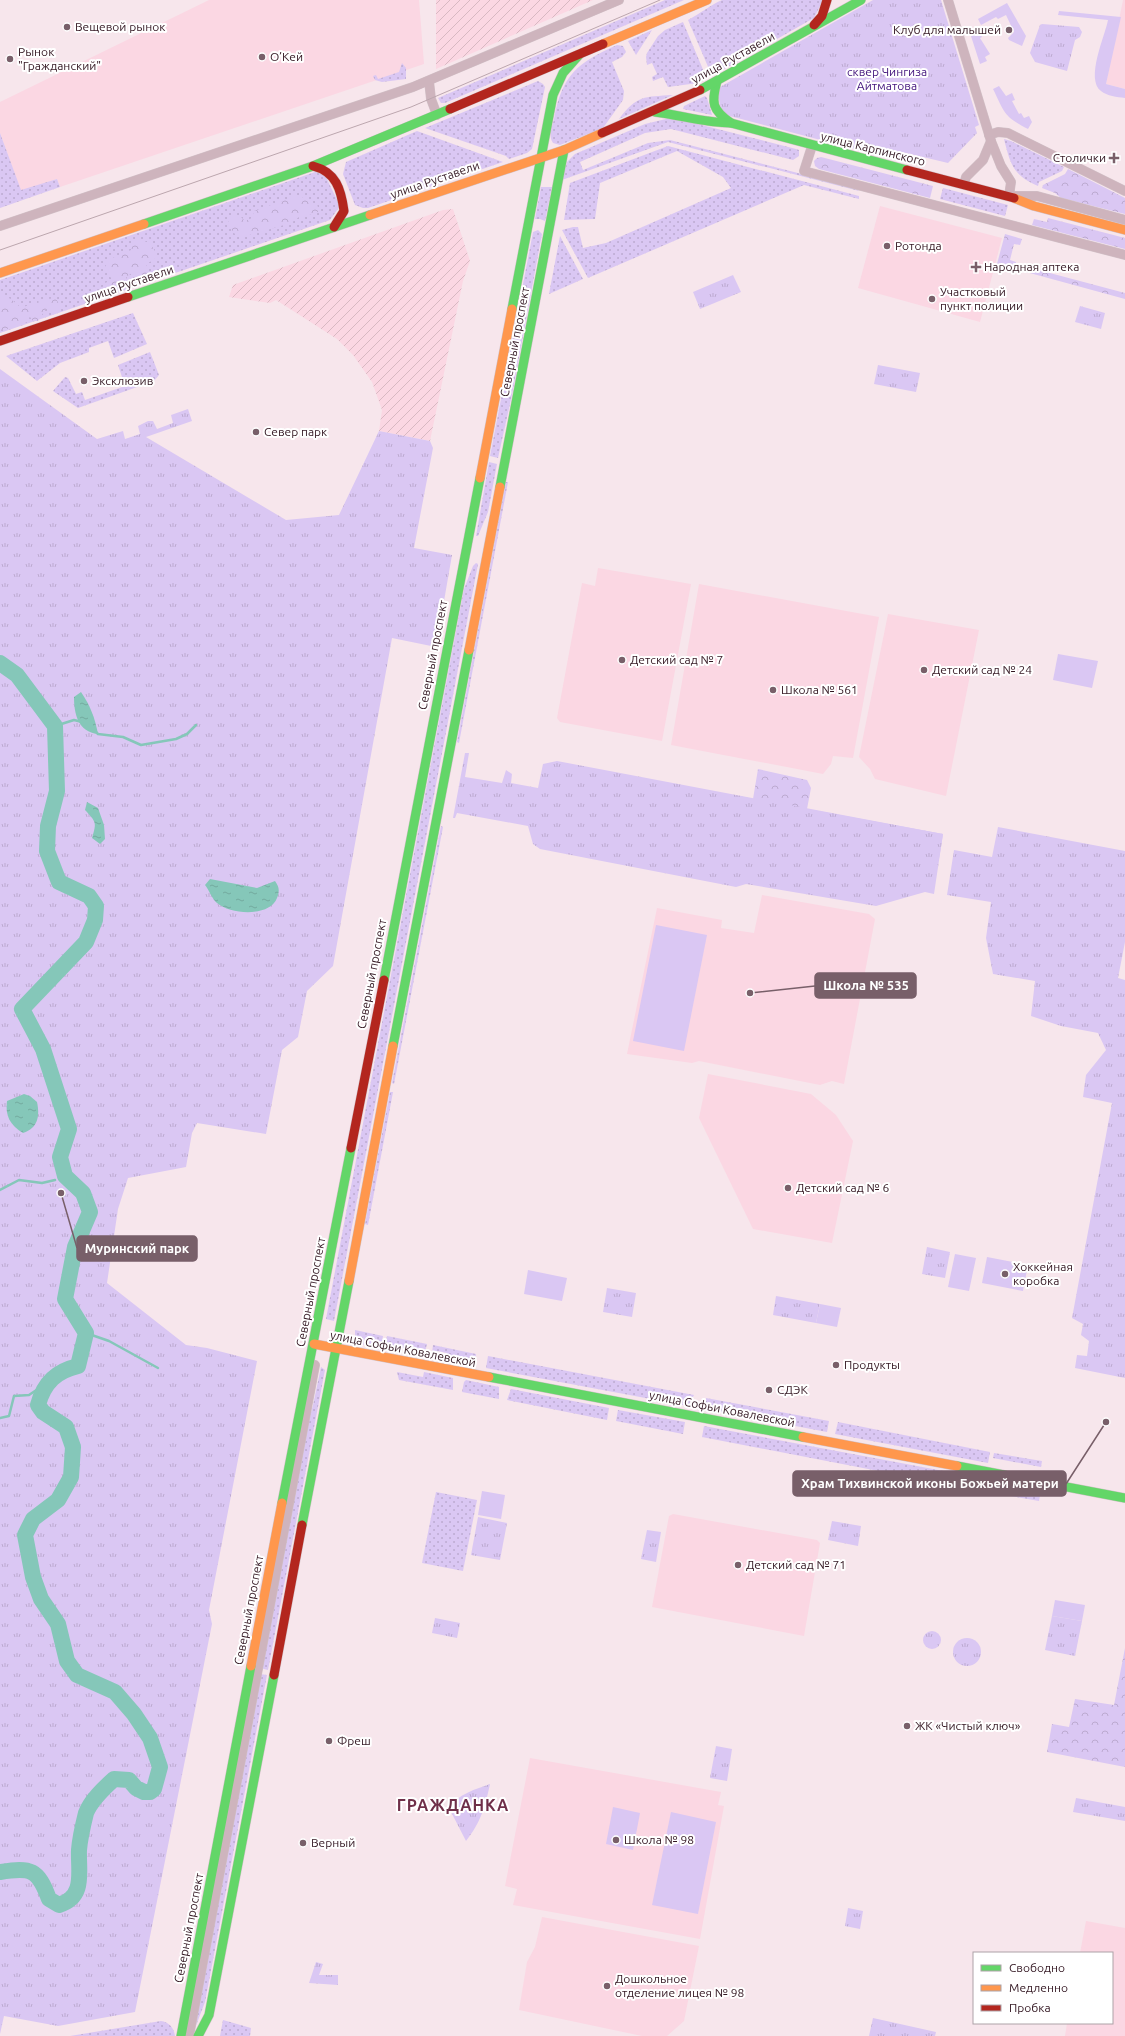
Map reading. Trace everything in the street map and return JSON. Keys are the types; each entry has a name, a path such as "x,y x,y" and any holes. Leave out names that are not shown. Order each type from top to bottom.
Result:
{"main road":[{"path":"0,273 347,153 707,0"},
{"path":"809,30 822,16 826,0"},
{"name":"улица Руставели","path":"0,340 564,150 655,112 717,81 861,0"},
{"name":"Северный проспект","path":"181,2036 308,1366 316,1344 475,554 538,224 541,158 553,96 563,73 579,55"},
{"name":"улица Карпинского","path":"717,81 712,98 713,105 719,115 732,123 812,146 1009,196 1034,206 1125,230"},
{"name":"улица Карпинского","path":"655,112 682,115 721,123 732,123"},
{"name":"Северный проспект","path":"198,2036 208,2015 335,1348 475,554 538,224 564,150"},
{"path":"347,153 341,162 340,174 349,202 355,209 371,214"},
{"path":"312,166 330,172 334,176 344,211 334,227"},
{"name":"улица Софьи Ковалевской","path":"316,1344 1125,1498"}],"street":[{"path":"0,226 429,81 619,0"},
{"path":"948,0 990,138 1001,166 1011,182 1009,196"},
{"path":"429,81 431,99 437,115"},
{"path":"964,184 966,177 983,160 990,138 998,132 1008,132 1125,191"},
{"path":"812,146 804,171 1125,255"},
{"name":"улица Карпинского","path":"1009,196 1037,196 1125,220"},
{"name":"Северный проспект","path":"189,2036 316,1344"}],"shaded area":[{"path":"209,0 419,0 424,64 60,187 57,179 21,191 0,133 0,102"},
{"path":"436,0 593,0 436,69"},
{"path":"1123,0 1125,0 1125,89 1106,84"},
{"path":"880,206 1002,238 980,322 858,288"},
{"path":"453,209 470,261 463,281 430,441 379,431 382,410 372,382 353,355 337,339 276,300 270,303 229,297 233,285 443,210"},
{"name":"Детский сад № 7","path":"598,568 691,584 662,741 560,722 557,718 582,583 595,586"},
{"name":"Школа № 561","path":"699,584 879,617 853,758 833,756 831,764 823,774 671,745"},
{"name":"Детский сад № 24","path":"888,614 979,630 946,796 875,779 870,769 859,757"},
{"path":"762,895 869,914 875,919 844,1084 832,1081 820,1085 699,1061 692,1063 627,1054 657,908 722,920 721,928 754,933"},
{"name":"Детский сад № 6","path":"708,1074 811,1094 836,1115 853,1141 832,1243 753,1229 699,1118"},
{"name":"Детский сад № 71","path":"673,1514 817,1540 820,1543 804,1636 652,1607 669,1516"},
{"name":"Школа № 98","path":"530,1758 721,1792 718,1805 724,1806 700,1939 513,1905 517,1889 505,1886"},
{"name":"Дошкольное отделение лицея № 98","path":"542,1917 699,1946 684,2021 667,2036 642,2036 519,2010 527,1962 535,1947"},
{"path":"1086,1921 1125,1928 1125,2036 1065,2036 1067,2024 1113,2024 1113,1952 1080,1952"}],"green space":[{"path":"665,0 684,0 445,103 441,103 438,98"},
{"path":"722,0 823,0 814,18 712,76 688,20"},
{"name":"сквер Чингиза Айтматова","path":"873,0 941,0 979,125 975,127 977,133 948,163 902,152 899,160 896,160 722,114 717,91 720,87"},
{"path":"1007,3 1026,36 1022,46 1009,40 1008,38 1014,32 1006,15 998,19 996,17 981,25 978,19"},
{"path":"1059,11 1121,17 1106,84 1125,89 1125,98 1112,96 1101,91 1097,85 1095,77 1097,57 1108,20 1058,15"},
{"path":"683,22 707,79 698,83 668,87 663,77 653,81 652,77 657,74 652,63 647,65 646,57 658,36 665,30"},
{"path":"1040,25 1079,27 1082,32 1080,37 1075,40 1067,71 1035,62 1030,53"},
{"path":"978,29 982,37 980,38 990,54 985,57 987,61 980,64 970,33"},
{"path":"652,30 636,55 628,41"},
{"path":"617,45 623,46 626,52 622,57 612,62 624,91 623,100 603,128 560,145 553,143 551,128 557,104 567,81 574,72 591,58"},
{"path":"402,63 406,68 406,79 382,82 375,80 373,76 376,75 378,79 399,72"},
{"path":"538,81 545,87 532,149 527,153 509,159 506,156 425,128"},
{"path":"999,86 1006,96 1012,93 1015,100 1012,101 1019,114 1021,113 1024,118 1029,116 1032,122 1028,129 1014,121 1006,113 993,89"},
{"path":"673,95 619,119 636,101 648,97"},
{"path":"705,96 712,115 683,109 684,106"},
{"path":"670,118 796,149 799,150 799,156 793,160 671,129 645,133 580,162 583,170 648,143 670,140 856,188 859,191 668,142 562,180 567,162 575,154 645,124"},
{"path":"417,131 503,162 368,208 355,205 343,174 346,162"},
{"path":"0,133 21,190 57,179 60,187 0,208"},
{"path":"1004,139 1064,167 1062,171 1039,182 1038,186 1030,182 1023,178 1014,168 1008,155"},
{"path":"668,146 859,196 859,199 804,185 588,278 562,230 578,227 583,248 606,243 731,188 723,177 677,151 600,183 595,219 564,220 570,183"},
{"path":"821,157 933,186 930,198 819,169 815,166 814,161"},
{"path":"1068,169 1125,198 1125,214 1061,198 1055,193 1042,188 1043,185 1065,174"},
{"path":"315,172 324,173 340,206 330,220 0,333 0,280"},
{"path":"541,187 552,187 545,221 535,219"},
{"path":"943,188 1008,205 1005,216 940,199"},
{"path":"296,196 302,197 317,204 319,211 314,214 299,217 291,223 246,236 235,234 229,227 229,216 239,215 245,221 252,218 254,211"},
{"path":"1048,218 1125,238 1125,249 1032,225 1034,219 1047,222"},
{"path":"538,230 542,234 512,395 498,458 490,456 533,232"},
{"path":"1005,234 1022,239 1020,245 1014,244 1010,260 1016,262 1016,264 1125,293 1125,299 997,264"},
{"path":"560,236 583,279 549,294"},
{"path":"140,240 150,243 156,253 156,258 150,262 145,262 149,271 148,279 144,281 132,273 126,277 130,287 123,291 103,297 99,293 105,283 112,280 105,267 110,259 131,250 132,242"},
{"path":"733,275 741,292 700,309 693,292"},
{"path":"0,295 11,299 20,307 45,299 56,299 61,307 53,315 47,307 38,321 33,321 30,317 27,319 27,322 13,328 0,330"},
{"path":"1080,306 1105,313 1101,329 1075,322"},
{"path":"133,313 147,344 114,358 108,341 89,348 89,352 60,363 37,381 6,356"},
{"path":"150,352 159,375 154,381 78,408 53,391 65,377 68,378 76,394 82,392 85,400 125,386 118,365"},
{"path":"878,365 920,373 916,392 874,384"},
{"path":"0,369 97,439 123,431 125,439 140,434 138,426 148,421 153,421 157,429 173,423 171,415 188,409 192,421 146,437 286,520 339,515 379,431 430,441 433,448 414,548 452,555 436,647 392,638 333,966 307,991 298,1037 282,1050 266,1134 197,1123 192,1133 186,1167 128,1178 118,1209 107,1283 186,1345 207,1348 257,1361 209,1610 212,1624 135,2012 58,2026 4,2016 0,2034"},
{"path":"489,462 497,464 488,512 478,536 476,536"},
{"path":"506,482 508,482 459,743 457,742"},
{"path":"476,563 478,564 334,1321 326,1319 464,589 473,566"},
{"path":"1058,654 1098,661 1092,688 1053,680"},
{"path":"465,753 469,753 465,777 502,783 506,770 512,774 511,783 538,788 543,764 557,761 943,834 934,894 925,892 876,906 746,884 736,887 540,849 533,844 528,826 457,813 455,818 453,818"},
{"path":"758,769 807,780 811,788 807,809 943,834 939,859 739,796 753,799"},
{"path":"441,826 443,827 394,1084 392,1083"},
{"path":"998,827 1125,851 1125,942 1118,978 1125,980 1125,1378 1075,1368 1077,1355 1087,1356 1089,1341 1081,1335 1083,1324 1072,1318 1112,1103 1083,1097 1086,1075 1106,1050 1098,1033 1061,1026 1031,1016 1035,981 993,974 986,938 991,902 947,895 954,850 992,857"},
{"path":"656,925 707,935 684,1051 633,1041"},
{"path":"390,1092 393,1092 368,1225 365,1224"},
{"path":"927,1247 950,1252 945,1278 922,1274"},
{"path":"955,1254 976,1258 969,1291 948,1287"},
{"name":"Хоккейная коробка","path":"987,1257 1028,1265 1023,1291 982,1283"},
{"path":"528,1270 567,1278 562,1301 524,1294"},
{"path":"607,1288 636,1293 632,1317 603,1312"},
{"path":"776,1296 820,1304 816,1323 773,1315"},
{"path":"820,1304 841,1308 837,1327 816,1323"},
{"path":"355,1330 383,1336 381,1348 355,1343"},
{"path":"387,1336 427,1344 425,1352 385,1345"},
{"path":"433,1345 476,1354 475,1361 446,1356 447,1353 438,1351 437,1354 432,1353"},
{"path":"488,1356 694,1395 688,1406 486,1368"},
{"path":"321,1367 325,1370 268,1670 260,1668 305,1434"},
{"path":"397,1372 423,1377 424,1372 453,1378 453,1390 399,1380"},
{"path":"466,1380 499,1387 499,1399 462,1392 464,1382"},
{"path":"511,1389 609,1408 607,1420 507,1400"},
{"path":"706,1398 829,1421 827,1432 704,1409"},
{"path":"618,1410 685,1422 683,1434 616,1421"},
{"path":"838,1422 990,1452 988,1463 835,1434"},
{"path":"704,1426 981,1478 984,1481 982,1491 702,1437"},
{"path":"994,1453 1042,1461 1041,1467 993,1458"},
{"path":"992,1480 1041,1490 1039,1501 988,1492 989,1482"},
{"path":"482,1491 505,1495 501,1519 478,1515"},
{"path":"436,1492 477,1500 463,1571 422,1563"},
{"path":"478,1517 507,1523 500,1560 471,1555"},
{"path":"832,1521 861,1526 858,1546 828,1540"},
{"path":"647,1530 661,1532 656,1562 641,1559"},
{"path":"1055,1600 1085,1605 1082,1621 1052,1616"},
{"path":"1052,1616 1082,1621 1075,1656 1045,1650"},
{"path":"435,1618 460,1623 457,1638 432,1633"},
{"path":"932,1631 938,1634 941,1640 938,1646 932,1649 926,1646 923,1640 926,1634"},
{"path":"967,1638 977,1642 981,1652 977,1662 967,1666 957,1662 953,1652 957,1642"},
{"path":"1125,1648 1125,1767 1047,1752 1052,1724 1069,1727 1075,1699 1114,1705"},
{"path":"260,1674 267,1675 205,2002 194,2031"},
{"path":"716,1746 732,1749 727,1781 710,1778"},
{"path":"490,1784 482,1814 466,1841 449,1808 462,1796"},
{"path":"1076,1798 1125,1807 1125,1821 1073,1812"},
{"path":"613,1807 640,1813 633,1850 606,1844"},
{"path":"671,1812 716,1822 698,1914 652,1905"},
{"path":"848,1908 863,1911 860,1929 845,1926"},
{"path":"316,1962 323,1964 319,1975 338,1975 338,1985 309,1983"},
{"path":"873,2018 936,2032 935,2036 869,2036"},
{"path":"223,2020 251,2028 250,2036 220,2036"},
{"path":"161,2021 171,2026 174,2030 175,2036 70,2036"}],"water":[{"path":"81,692 92,712 98,734 91,733 86,730 78,721 74,697"},
{"path":"87,802 98,808 104,825 105,839 100,844 92,838 95,825 85,810"},
{"path":"210,879 257,888 275,881 279,893 273,904 267,908 259,911 240,912 223,907 217,903 205,885"},
{"path":"24,1094 30,1096 37,1102 38,1117 35,1125 23,1133 9,1120 7,1101"}],"waterway":[{"path":"0,663 17,675 55,726 57,791 48,826 47,851 59,882 89,896 96,906 95,920 86,942 22,1009 43,1049 69,1129 60,1157 65,1176 83,1193 90,1212 75,1247 65,1299 86,1333 78,1366 70,1368 52,1379 44,1390 38,1405 43,1412 66,1427 73,1447 71,1477 58,1500 33,1519 25,1535 33,1577 41,1599 58,1624 67,1661 77,1675 115,1692 134,1714 150,1738 160,1767 154,1789 150,1792 144,1792 136,1788 129,1780 114,1779 91,1803 86,1813 80,1841 79,1882 77,1890 68,1901 59,1905 49,1899 41,1881 32,1872 26,1870 0,1872"},
{"path":"55,726 74,720 82,722"},
{"path":"95,731 98,734 123,737 141,745 176,739 187,734 196,725"},
{"path":"59,1178 65,1176"},
{"path":"0,1190 19,1180 42,1183 55,1180"},
{"path":"86,1333 109,1341 158,1368"},
{"path":"0,1418 9,1416 14,1396 29,1395 41,1387 44,1387"}],"tram line":[{"path":"0,250 411,107 660,0"}],"traffic: fast":[{"path":"700,90 861,0"},
{"path":"512,309 553,95 563,73 579,55"},
{"path":"717,81 714,95 715,105 720,114 731,123"},
{"path":"144,224 313,166 450,109"},
{"path":"655,112 712,122 731,123 907,170"},
{"path":"500,487 564,150"},
{"path":"128,297 370,215"},
{"path":"384,980 480,478"},
{"path":"393,1046 469,650"},
{"path":"282,1503 351,1148"},
{"path":"302,1525 349,1281"},
{"path":"489,1377 803,1437"},
{"path":"957,1466 1125,1498"},
{"path":"181,2036 251,1666"},
{"path":"198,2036 209,2015 274,1675"}],"traffic: slow":[{"path":"603,44 707,0"},
{"path":"370,215 564,150 602,133"},
{"path":"1014,198 1034,206 1125,230"},
{"path":"0,273 144,224"},
{"path":"480,478 512,309"},
{"path":"469,650 500,487"},
{"path":"349,1281 393,1046"},
{"path":"314,1344 489,1377"},
{"path":"803,1437 957,1466"},
{"path":"251,1666 282,1503"}],"traffic: jam":[{"path":"814,25 822,16 827,0"},
{"path":"450,109 603,44"},
{"path":"602,133 700,90"},
{"path":"313,166 327,172 336,182 339,189 344,211 334,227"},
{"path":"907,170 1014,198"},
{"path":"0,341 128,297"},
{"path":"351,1148 384,980"},
{"path":"274,1675 302,1525"}],"place":[{"name":"Вещевой рынок","path":"67,27"},
{"name":"Клуб для малышей","path":"1009,30"},
{"name":"О’Кей","path":"262,57"},
{"name":"Рынок \"Гражданский\"","path":"10,59"},
{"name":"Столички","path":"1114,158"},
{"name":"Ротонда","path":"887,246"},
{"name":"Народная аптека","path":"976,267"},
{"name":"Участковый пункт полиции","path":"932,299"},
{"name":"Эксклюзив","path":"84,381"},
{"name":"Север парк","path":"256,432"},
{"name":"Детский сад № 7","path":"622,660"},
{"name":"Детский сад № 24","path":"924,670"},
{"name":"Школа № 561","path":"773,690"},
{"name":"Школа № 535","path":"750,993"},
{"name":"Детский сад № 6","path":"788,1188"},
{"name":"Муринский парк","path":"61,1193"},
{"name":"Хоккейная коробка","path":"1005,1274"},
{"name":"Продукты","path":"836,1365"},
{"name":"СДЭК","path":"769,1390"},
{"name":"Храм Тихвинской иконы Божьей матери","path":"1106,1422"},
{"name":"Детский сад № 71","path":"738,1565"},
{"name":"ЖК «Чистый ключ»","path":"907,1726"},
{"name":"Фреш","path":"329,1741"},
{"name":"Школа № 98","path":"616,1840"},
{"name":"Верный","path":"303,1843"},
{"name":"Дошкольное отделение лицея № 98","path":"607,1986"}],"district":[{"name":"ГРАЖДАНКА","path":"453,1805"}]}
